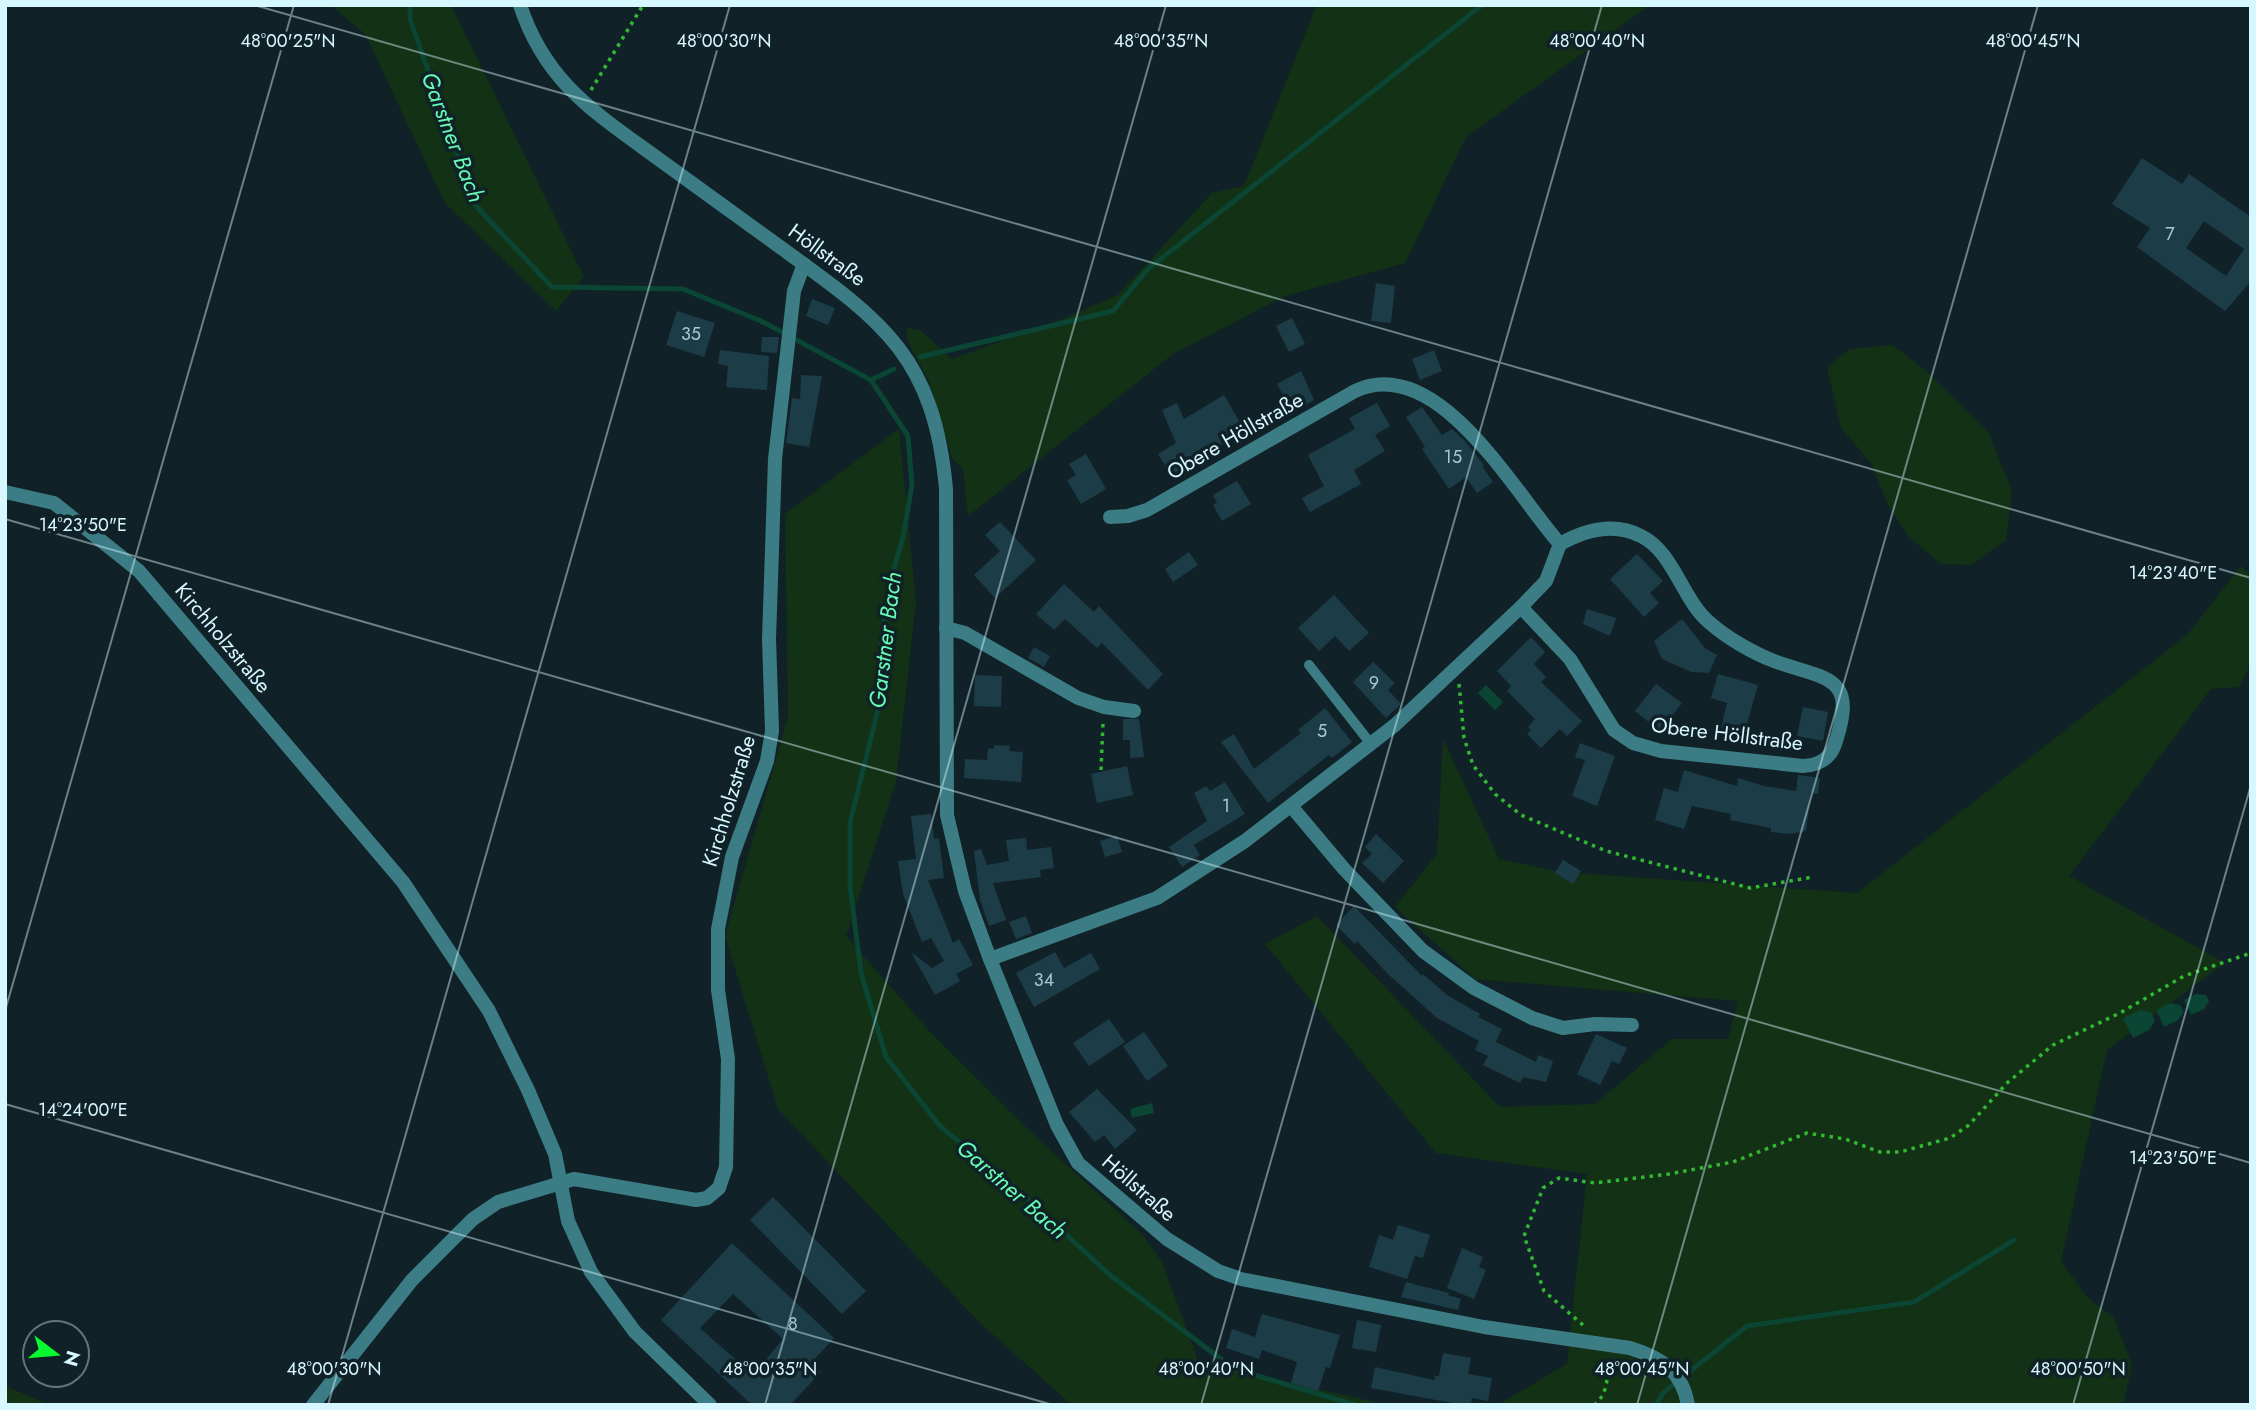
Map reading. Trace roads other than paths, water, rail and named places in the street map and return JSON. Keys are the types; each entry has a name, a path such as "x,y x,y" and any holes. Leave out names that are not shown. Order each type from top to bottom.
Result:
{"street":[{"name":"Höllstraße","path":"520,5 533,39 546,62 582,103 841,289 888,333 917,376 939,437 946,489 947,815 965,891 990,959 1057,1125 1078,1163 1157,1231 1192,1256 1241,1279 1484,1327 1630,1348 1663,1361 1681,1380 1689,1405"},
{"name":"Kirchholzstraße","path":"562,1180 590,1180 696,1200 714,1194 724,1178 728,1084 718,990 718,929 732,857 767,761 772,731 769,639 775,459 791,311 797,278 804,264"},
{"name":"Obere Höllstraße","path":"1110,517 1128,516 1147,510 1368,385 1386,383 1413,391 1459,420 1560,544 1577,535 1604,529 1633,532 1650,542 1709,622 1771,660 1815,672 1832,682 1839,690 1843,710 1832,752 1819,763 1803,766 1661,751 1633,743 1614,730 1570,659 1521,607"},
{"name":"Kirchholzstraße","path":"5,492 54,503 139,571 403,882 489,1011 545,1128 562,1180 568,1221 575,1239 611,1302 635,1332 710,1405"},
{"path":"990,959 1157,898 1209,866 1371,744 1521,607 1546,581 1560,544"},
{"path":"946,628 965,632 1078,698 1104,707 1134,711"},
{"path":"1291,806 1344,869 1423,951 1474,988 1532,1018 1563,1028 1595,1024 1632,1025"},
{"path":"313,1405 388,1307 473,1219 498,1202 562,1180"}],"lane":[{"path":"1308,665 1371,744"}],"waterway":[{"name":"Garstner Bach","path":"410,5 410,19 475,205 552,287 683,289 761,321 871,380 908,436 912,485 903,537 889,586 880,655 881,697 850,823 850,886 861,973 886,1057 940,1126 1019,1191 1110,1275 1234,1369 1356,1405"},
{"path":"920,357 1113,311 1148,269 1482,5"},
{"path":"871,380 894,369"},
{"path":"1656,1405 1663,1393 1747,1326 1914,1302 2014,1240"}]}
